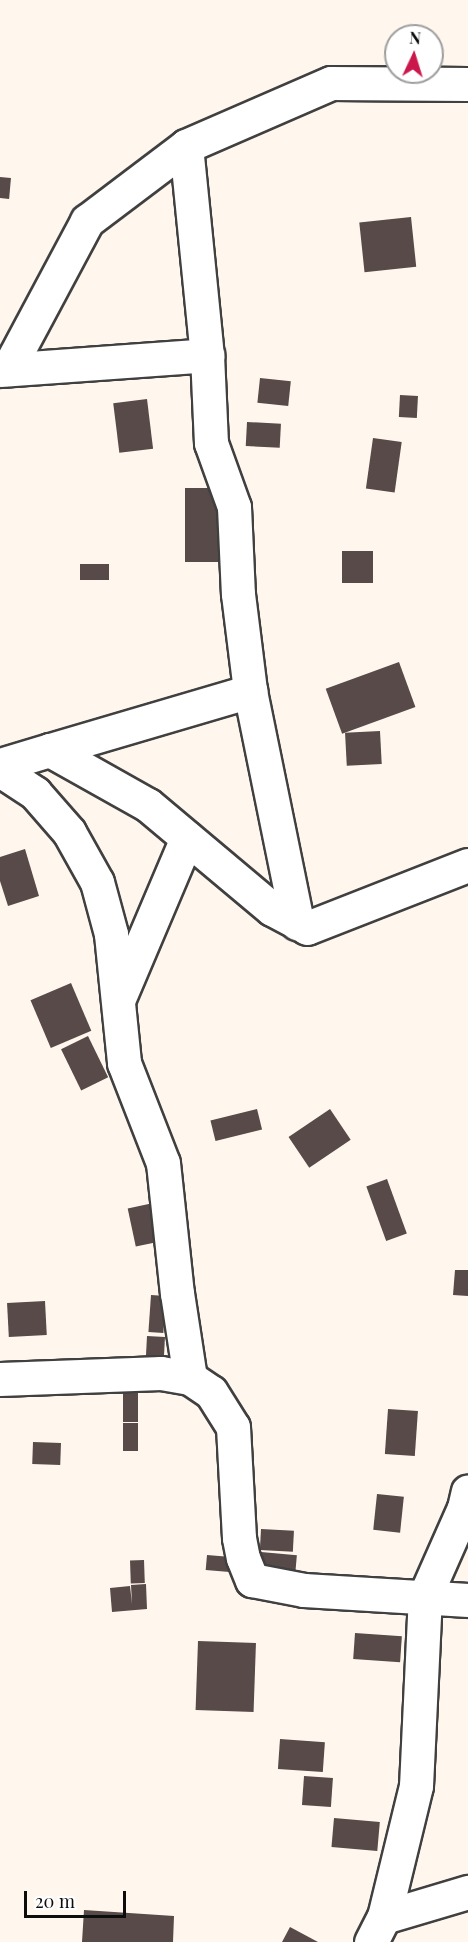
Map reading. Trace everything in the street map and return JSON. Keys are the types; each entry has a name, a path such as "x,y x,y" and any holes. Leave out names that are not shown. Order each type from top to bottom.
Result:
{"street":[{"path":"4,370 87,221 186,146 331,83 468,84"},
{"path":"186,146 207,355 211,443 234,507 238,594 250,691 297,923"},
{"path":"4,370 207,355"},
{"path":"0,765 250,691"},
{"path":"50,750 148,805 272,909 307,928 468,865"},
{"path":"0,770 35,793 69,832 97,882 111,934 116,1006 124,1063 163,1163 177,1293 190,1378"},
{"path":"116,1006 187,838"},
{"path":"0,1379 161,1373 190,1378 212,1392 233,1427 239,1538 243,1558 252,1580 304,1590 468,1600"},
{"path":"377,1930 416,1786 425,1596 464,1508 468,1491"},
{"path":"377,1930 468,1892"}],"building":[{"path":"0,177 11,178 9,199 0,198"},
{"path":"411,217 416,267 365,272 359,222"},
{"path":"260,378 291,381 288,406 257,403"},
{"path":"400,395 418,396 417,418 399,417"},
{"path":"147,399 153,449 119,453 113,403"},
{"path":"247,422 281,424 280,448 246,446"},
{"path":"373,438 402,442 395,493 366,489"},
{"path":"185,488 223,488 223,562 185,562"},
{"path":"342,551 373,551 373,583 342,583"},
{"path":"80,564 109,564 109,580 80,580"},
{"path":"399,662 415,707 342,734 326,689"},
{"path":"380,731 382,764 347,766 345,733"},
{"path":"25,849 39,896 8,906 0,881 0,857"},
{"path":"71,983 91,1031 51,1048 30,1000"},
{"path":"88,1036 108,1077 81,1090 61,1049"},
{"path":"257,1109 262,1129 216,1141 210,1121"},
{"path":"330,1109 351,1140 309,1168 289,1137"},
{"path":"387,1179 407,1234 386,1241 366,1187"},
{"path":"158,1202 166,1240 136,1247 128,1208"},
{"path":"455,1270 468,1270 468,1296 453,1295"},
{"path":"151,1295 166,1296 163,1333 148,1332"},
{"path":"45,1301 47,1335 9,1337 7,1303"},
{"path":"147,1336 165,1337 164,1358 146,1357"},
{"path":"123,1392 138,1392 138,1422 123,1422"},
{"path":"388,1409 418,1411 415,1456 385,1454"},
{"path":"123,1423 138,1423 138,1451 123,1451"},
{"path":"33,1442 61,1443 60,1465 32,1464"},
{"path":"377,1494 404,1497 400,1533 373,1530"},
{"path":"261,1529 294,1531 293,1552 260,1550"},
{"path":"261,1552 297,1555 295,1581 259,1578"},
{"path":"207,1555 231,1557 230,1572 206,1570"},
{"path":"130,1560 144,1560 145,1583 131,1583"},
{"path":"146,1584 147,1609 112,1612 110,1588 130,1586 132,1604 131,1585"},
{"path":"355,1633 402,1636 400,1662 353,1659"},
{"path":"198,1641 256,1643 254,1712 196,1710"},
{"path":"280,1739 325,1742 323,1772 278,1769"},
{"path":"304,1776 333,1778 331,1807 302,1805"},
{"path":"334,1818 380,1822 377,1851 331,1847"},
{"path":"84,1910 174,1916 173,1942 82,1942"},
{"path":"290,1927 318,1942 282,1942"}]}
